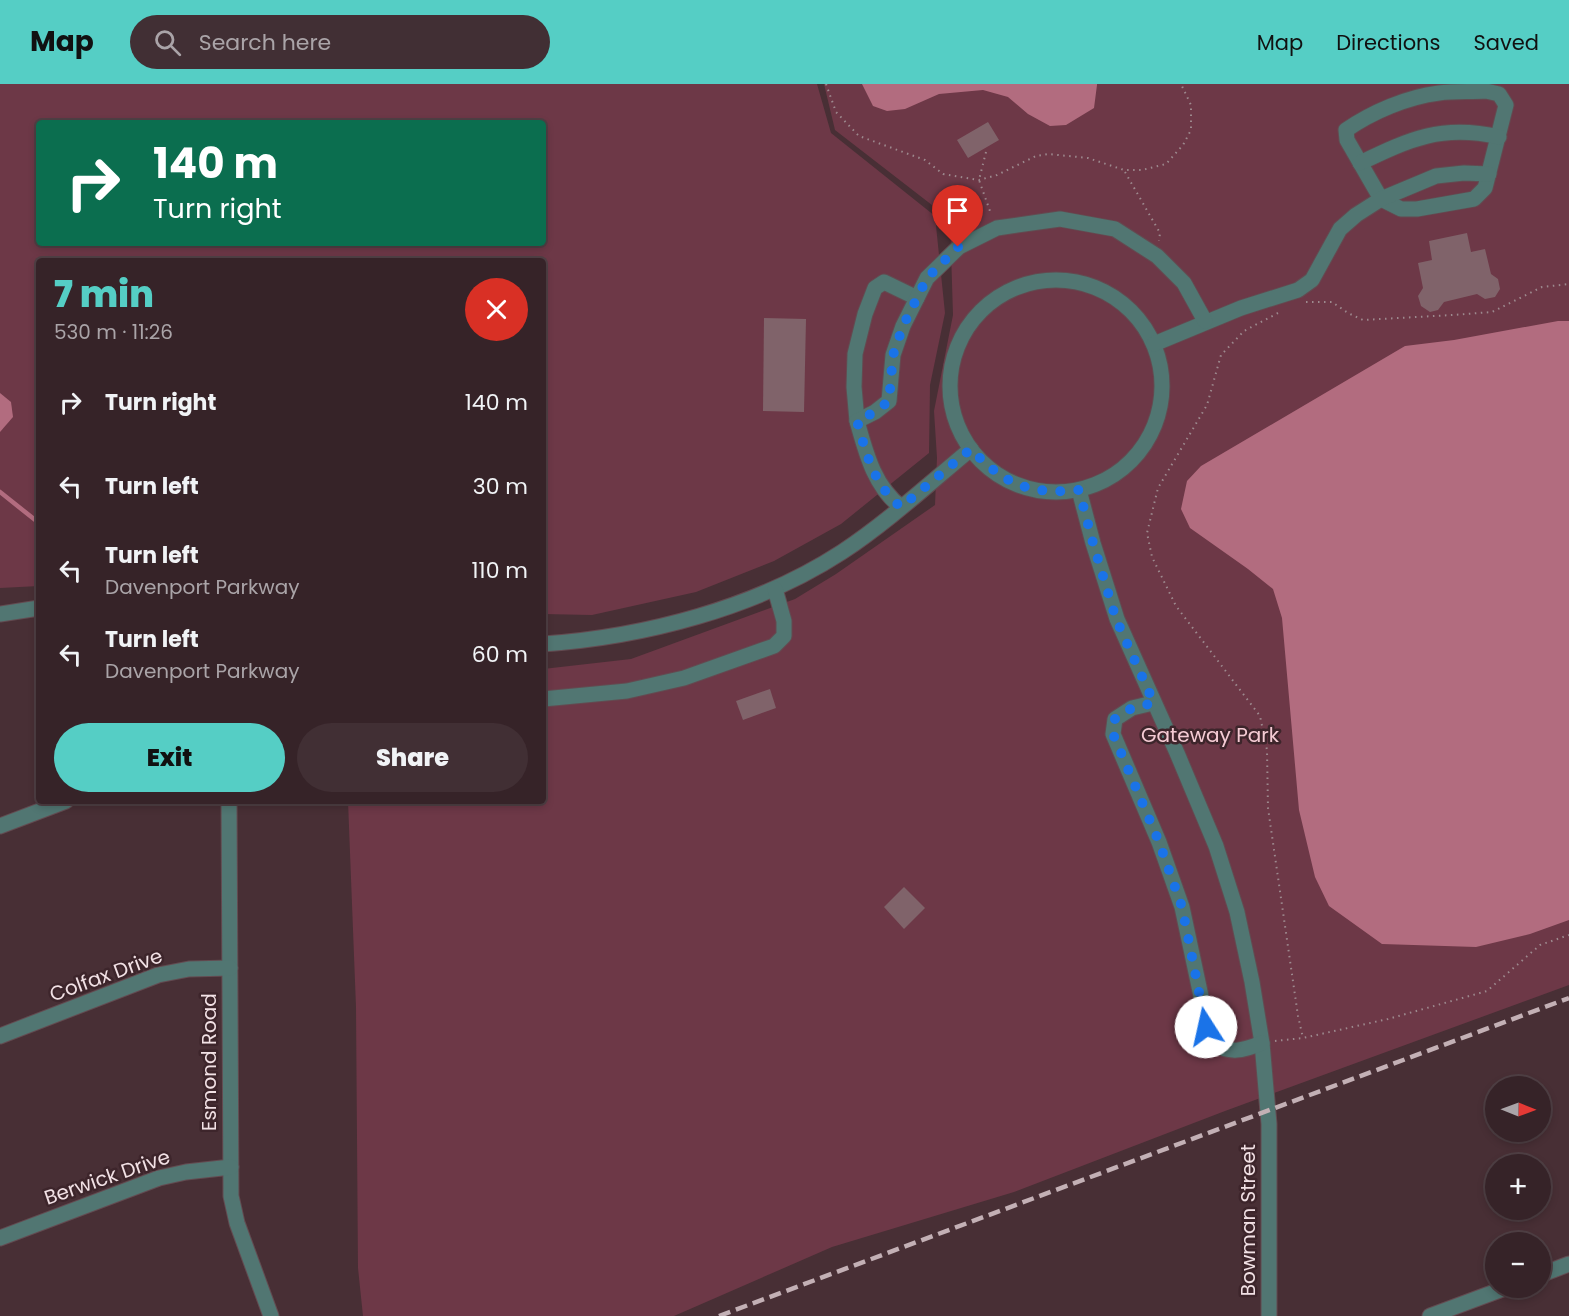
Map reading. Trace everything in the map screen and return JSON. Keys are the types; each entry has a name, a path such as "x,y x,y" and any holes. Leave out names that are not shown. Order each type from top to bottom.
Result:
{"street":[{"path":"1486,91 1499,94 1506,105 1498,137 1485,188 1474,199 1417,209 1401,209 1381,199 1347,140 1346,130 1364,118 1400,103 1437,93 1486,91"},
{"path":"1360,163 1421,136 1451,131 1476,132 1498,137"},
{"path":"1154,344 1205,321 1298,290 1312,280 1340,229 1356,215 1381,199 1436,176 1464,173 1489,174"},
{"path":"857,421 875,412 889,401 893,355 903,326 927,278 958,247 996,228 1060,219 1115,229 1157,256 1184,283 1205,321"},
{"path":"1052,280 1077,282 1102,290 1123,304 1135,316 1154,344 1161,374 1161,395 1150,435 1132,460 1108,479 1079,490 1055,492 1031,489 1008,481 988,467 971,449 958,427 951,403 952,369 956,352 967,329 983,309 1004,294 1027,284 1052,280"},
{"path":"901,507 890,498 878,481 867,456 857,421 854,387 855,354 865,314 875,288 884,282 917,298"},
{"path":"546,644 576,642 649,630 717,610 775,589 842,552 971,449"},
{"name":"Bowman Street","path":"1079,490 1116,619 1177,753 1216,846 1237,912 1262,1043 1269,1124 1269,1316"},
{"path":"546,699 627,691 684,678 774,646 784,636 784,621 775,589"},
{"path":"0,614 36,608"},
{"path":"1154,703 1132,708 1115,719 1113,734 1159,842 1182,907 1211,1043 1224,1050 1246,1049 1262,1043"},
{"path":"0,826 58,804"},
{"name":"Esmond Road","path":"229,804 231,1196 237,1222 271,1316"},
{"name":"Colfax Drive","path":"0,1036 158,975 189,969 230,968"},
{"name":"Berwick Drive","path":"0,1238 159,1178 186,1172 231,1167"},
{"path":"1551,1271 1569,1264"},
{"path":"1430,1316 1485,1296"}],"path":[{"path":"826,84 836,112 859,136 925,160 943,174 979,180 998,175 1036,156 1048,154 1088,158 1124,170 1142,170 1166,164 1184,144 1191,130 1191,105 1181,84"},
{"path":"986,152 979,180 996,228"},
{"path":"1124,170 1160,233 1157,256"},
{"path":"1304,302 1332,302 1363,321 1453,315 1492,312 1542,287 1569,284"},
{"path":"1286,308 1244,331 1221,355 1207,405 1158,488 1147,534 1152,557 1176,606 1260,716 1267,750 1268,808 1296,1005 1303,1038"},
{"path":"1262,1043 1303,1038 1388,1019 1487,991 1540,945 1569,935"}],"green space":[{"path":"0,84 817,84 831,133 935,216 945,313 930,385 929,453 841,524 774,561 696,592 592,615 546,614 546,258 36,258 36,586 0,588"},
{"name":"Gateway Park","path":"824,84 1569,84 1569,985 1225,1111 1014,1192 832,1247 674,1316 363,1316 358,1268 356,1007 348,804 546,804 546,669 631,659 795,599 836,574 935,505 937,458 934,411 953,315 950,219 835,130"}],"shaded area":[{"path":"862,84 1097,85 1094,108 1066,125 1050,126 1028,114 1008,97 983,90 939,94 905,109 887,111 873,106"},
{"path":"1569,321 1569,920 1530,934 1476,947 1382,944 1329,906 1315,877 1299,810 1282,618 1273,589 1190,528 1181,509 1187,481 1201,466 1405,346 1454,340"},
{"path":"0,393 11,402 13,417 0,432"}],"building":[{"path":"988,122 999,140 968,158 957,140"},
{"path":"1467,233 1471,252 1485,249 1491,274 1498,279 1500,289 1495,297 1485,299 1477,294 1444,302 1438,310 1430,312 1421,306 1418,296 1423,288 1418,263 1432,260 1429,241"},
{"path":"764,318 806,319 804,412 763,411"},
{"path":"770,689 776,708 743,720 736,701"},
{"path":"904,887 925,908 904,929 884,907"}],"waterway":[{"path":"0,492 36,521"}],"railway":[{"path":"719,1316 1569,998"}],"route":[{"path":"958,247 927,278 903,326 893,355 889,401 875,412 857,421 867,456 878,481 890,498 901,507 971,449 988,467 1008,481 1031,489 1055,492 1079,490 1116,619 1154,703 1132,708 1115,719 1113,734 1159,842 1182,907 1206,1027"}]}
